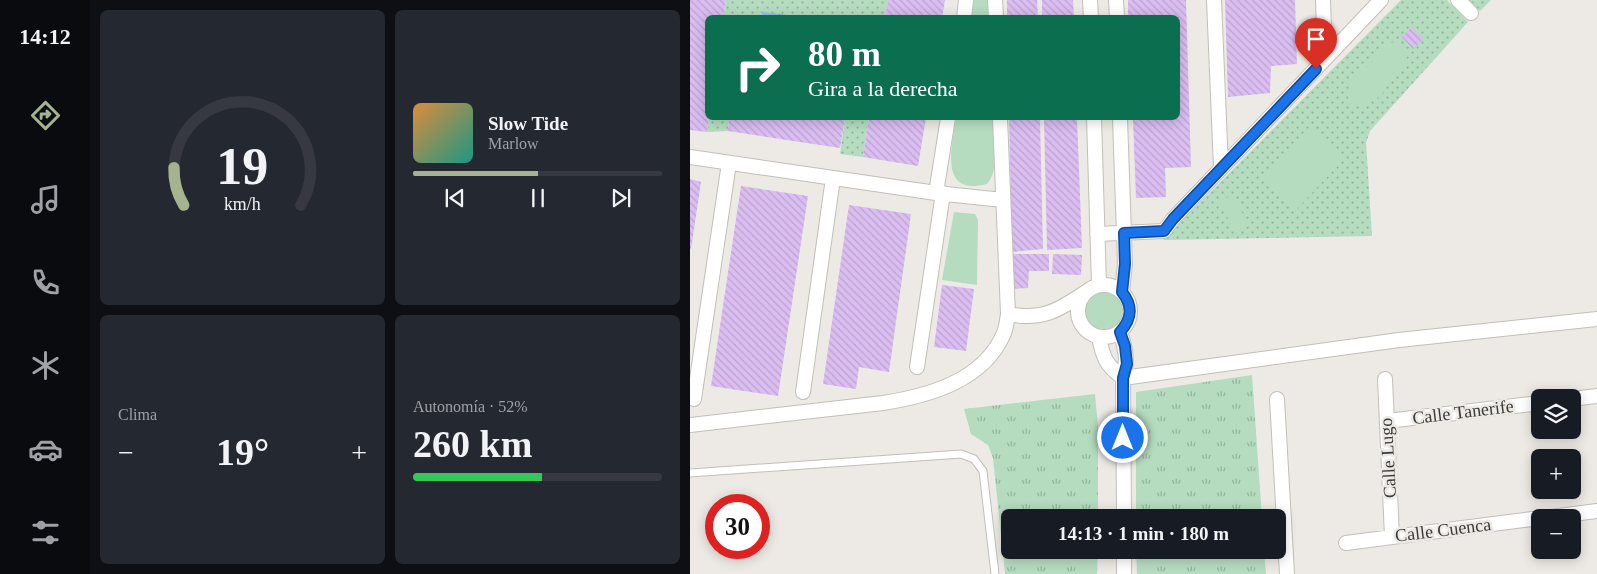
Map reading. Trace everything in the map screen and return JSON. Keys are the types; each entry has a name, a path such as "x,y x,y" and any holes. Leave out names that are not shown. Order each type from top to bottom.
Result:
{"street":[{"path":"964,15 966,0"},
{"path":"995,0 996,15"},
{"path":"1090,0 1091,15"},
{"path":"1116,0 1117,15"},
{"path":"1214,0 1221,168"},
{"path":"1323,0 1325,58"},
{"path":"1097,234 1164,231 1173,219 1381,0"},
{"path":"1458,0 1471,13"},
{"path":"916,367 940,193 948,120"},
{"path":"690,425 912,398 941,389 963,378 983,363 996,349 1005,332 1008,314 1000,120"},
{"path":"1094,120 1099,285"},
{"path":"1120,120 1125,264 1122,292"},
{"path":"690,157 940,193 1003,200"},
{"path":"694,399 729,163"},
{"path":"803,392 833,178"},
{"path":"1099,285 1116,287 1122,292 1128,299 1130,308 1130,317 1126,326 1114,336 1099,337 1089,333 1082,325 1078,316 1078,305 1082,296 1090,288 1099,285"},
{"path":"1008,314 1032,316 1049,314 1060,310 1086,292"},
{"path":"1099,337 1102,355 1106,362 1110,368 1123,378 1399,340 1597,319"},
{"path":"1120,332 1125,346 1127,364 1123,378 1124,509"},
{"name":"Calle Lugo","path":"1384,379 1392,537"},
{"path":"1581,398 1597,396"},
{"path":"1278,399 1287,574"},
{"name":"Calle Tanerife","path":"1387,421 1531,404"},
{"name":"Calle Cuenca","path":"1581,513 1597,511"},
{"name":"Calle Cuenca","path":"1346,543 1531,519"},
{"path":"1124,559 1124,574"}],"lane":[{"path":"690,473 961,454 979,464 985,480 995,574"}],"green space":[{"path":"726,0 888,0 885,15 724,15"},
{"path":"974,0 988,0 988,15 971,15"},
{"path":"1401,0 1447,0 1468,22 1370,131 1366,143 1372,236 1163,240"},
{"path":"1469,0 1491,0 1480,11"},
{"path":"1393,42 1404,49 1407,62 1389,78 1384,92 1377,98 1361,105 1352,103 1348,93 1352,80 1385,47"},
{"path":"709,120 729,120 728,131 707,132"},
{"path":"845,120 869,120 863,157 840,154"},
{"path":"956,120 993,120 995,161 994,169 987,184 971,186 961,183 955,176 951,155"},
{"path":"1310,126 1344,159 1295,211 1261,179"},
{"path":"1231,195 1250,225 1237,233 1219,203"},
{"path":"954,212 975,214 978,220 977,285 942,280"},
{"path":"1104,292 1117,298 1123,311 1117,324 1104,330 1091,324 1085,311 1091,298"},
{"path":"1252,375 1261,509 1136,509 1136,392"},
{"path":"1095,394 1098,427 1098,509 1001,509 1001,535 993,458 988,445 971,434 964,409"},
{"path":"1003,559 1098,559 1097,574 1005,574"},
{"path":"1136,559 1265,559 1266,574 1137,574"}],"water":[{"path":"762,12 787,15 762,15"}],"building":[{"path":"690,0 726,0 724,15 705,15 705,120 709,120 707,132 690,130"},
{"path":"888,0 945,0 942,15 886,15"},
{"path":"1007,0 1037,0 1038,15 1007,15"},
{"path":"1042,0 1073,0 1074,15 1042,15"},
{"path":"1128,0 1186,0 1191,167 1165,168 1166,197 1136,198 1133,120 1180,120 1180,15 1128,15"},
{"path":"1225,0 1295,0 1297,64 1271,66 1270,93 1228,97"},
{"path":"1412,27 1423,39 1413,49 1402,37"},
{"path":"729,120 845,120 840,148 728,131"},
{"path":"869,120 926,120 918,166 863,157"},
{"path":"1009,120 1040,120 1043,249 1012,252"},
{"path":"1044,120 1077,120 1082,248 1047,250"},
{"path":"690,179 701,182 691,249 690,248"},
{"path":"741,186 808,196 778,396 711,386"},
{"path":"849,205 911,214 889,372 859,367 856,389 823,384"},
{"path":"1011,254 1049,254 1049,271 1029,271 1028,288 1011,289"},
{"path":"1053,254 1082,255 1081,275 1052,274"},
{"path":"942,285 974,289 966,351 934,347"}],"route":[{"path":"1123,438 1123,378 1127,364 1125,346 1120,332 1126,326 1130,317 1128,299 1122,292 1125,264 1124,233 1164,231 1173,219 1316,69"}]}
